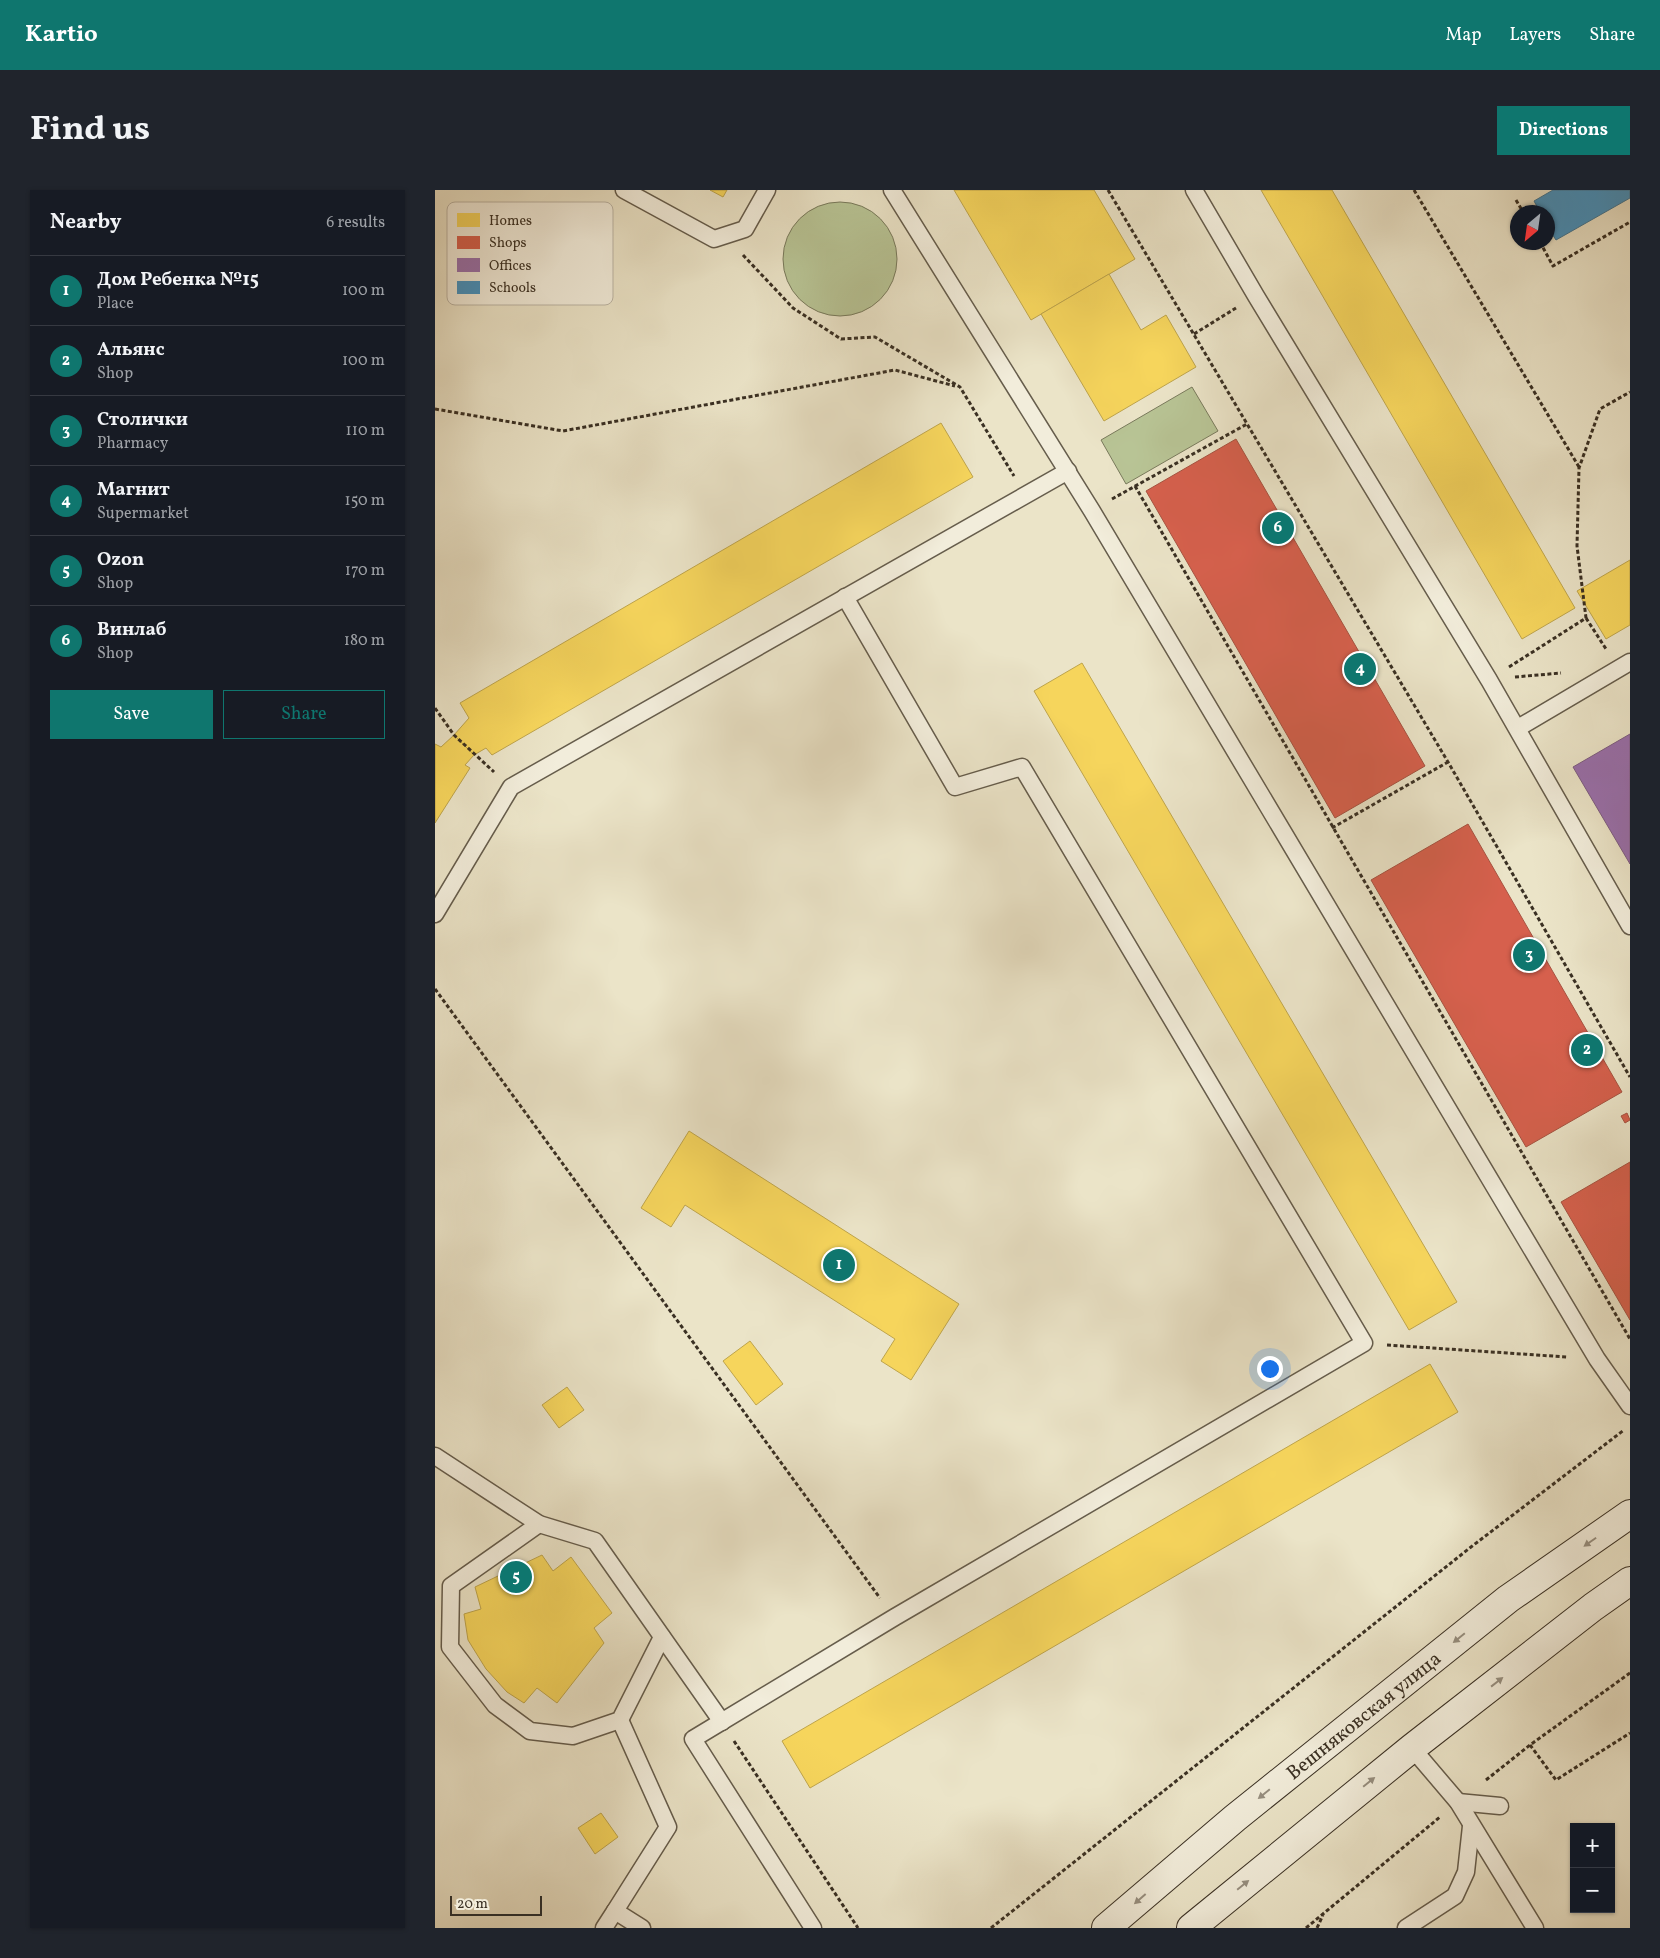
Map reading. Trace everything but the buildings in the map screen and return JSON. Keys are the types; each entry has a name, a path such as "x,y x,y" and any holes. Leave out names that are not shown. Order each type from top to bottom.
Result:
{"main road":[{"name":"Вешняковская улица","path":"1106,1928 1235,1818 1508,1599 1630,1514"},
{"path":"1191,1928 1412,1748 1593,1606 1630,1581"}],"lane":[{"path":"624,190 714,240 745,229 767,190"},
{"path":"892,190 1068,471 1597,1359 1630,1406"},
{"path":"1194,190 1256,296 1518,728 1630,926"},
{"path":"435,914 511,787 1068,471"},
{"path":"813,1928 693,1738 895,1617 1365,1343 1022,767 955,787 845,597"},
{"path":"1518,728 1625,665"},
{"path":"435,1456 539,1524 595,1541 722,1722"},
{"path":"539,1524 451,1586 450,1647 495,1705 530,1731 573,1736 619,1720 662,1637"},
{"path":"604,1928 668,1827 619,1720"},
{"path":"1412,1748 1457,1802 1535,1928"},
{"path":"1457,1802 1500,1806"},
{"path":"1406,1928 1455,1896 1466,1872 1471,1826"},
{"path":"615,1911 642,1928"}],"path":[{"path":"1108,190 1448,762 1630,1077"},
{"path":"1414,190 1579,468"},
{"path":"1516,200 1519,205"},
{"path":"1544,250 1553,266 1630,222"},
{"path":"729,235 733,245 793,308 841,339 875,337 960,388 1026,495"},
{"path":"1195,334 1256,296"},
{"path":"435,409 563,430 895,370 960,388"},
{"path":"1625,665 1586,618 1577,546 1579,468 1599,409 1630,392"},
{"path":"1092,511 1247,424"},
{"path":"1135,486 1630,1339"},
{"path":"1489,680 1586,618"},
{"path":"1489,680 1563,673"},
{"path":"435,708 455,735 474,755"},
{"path":"1332,828 1448,762"},
{"path":"435,989 895,1617"},
{"path":"1365,1343 1597,1359"},
{"path":"991,1928 1471,1546 1630,1425"},
{"path":"722,1722 858,1928"},
{"path":"1529,1745 1556,1780 1630,1733"},
{"path":"1317,1928 1325,1912"}],"green space":[{"path":"840,202 862,206 881,218 893,237 897,259 893,281 881,300 862,312 840,316 818,312 799,300 787,281 783,259 787,237 799,218 818,206"},
{"path":"1192,387 1218,431 1126,484 1101,440"}],"place":[{"name":"Винлаб","path":"1278,528"},
{"name":"Магнит","path":"1360,669"},
{"name":"Столички","path":"1529,955"},
{"name":"Альянс","path":"1587,1050"},
{"name":"Дом Ребенка №15","path":"839,1265"},
{"name":"Ozon","path":"516,1577"}]}
